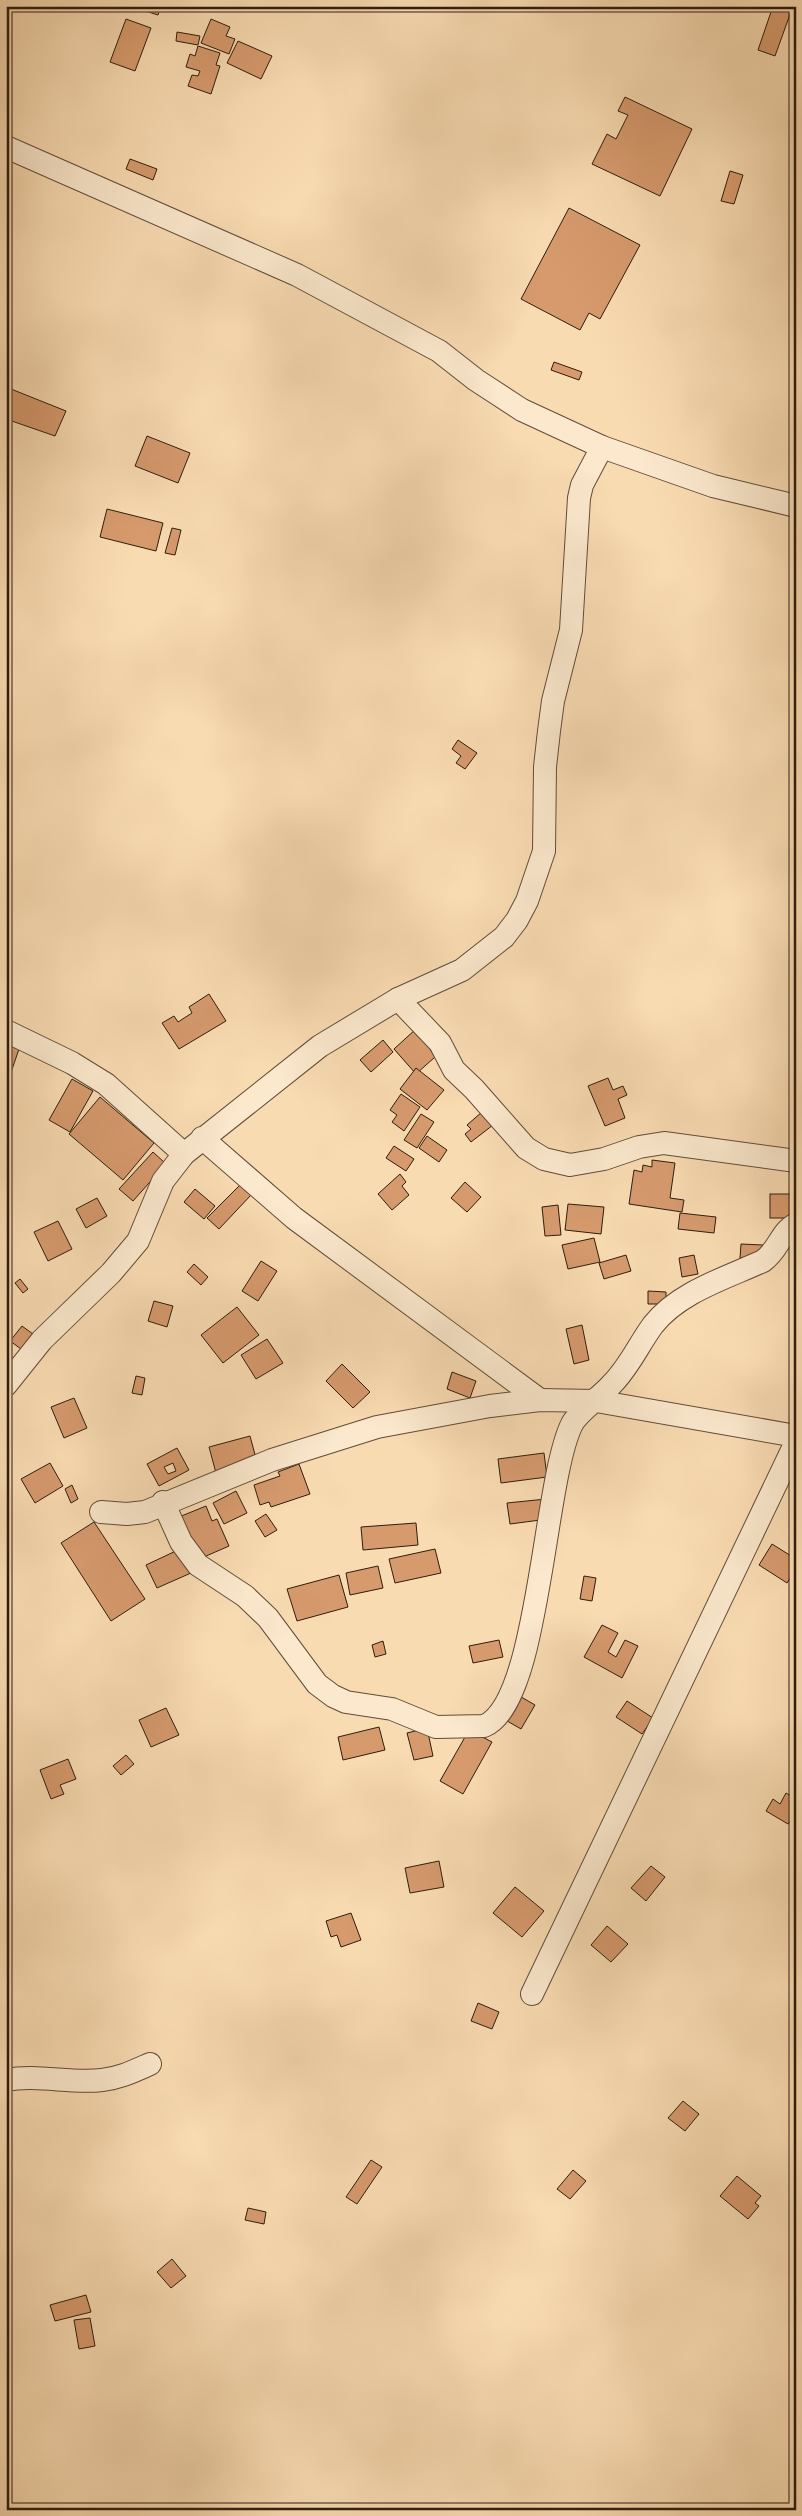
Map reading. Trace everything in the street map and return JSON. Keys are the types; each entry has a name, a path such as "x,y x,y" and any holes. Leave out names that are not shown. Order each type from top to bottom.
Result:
{"street":[{"path":"6,147 297,275 439,351 476,380 522,410 602,447 713,486 796,506"},
{"path":"9,1377 42,1340 112,1273 138,1241 163,1181 184,1154 320,1046 398,999 462,970 504,937 517,920 538,875 544,851 545,767 553,701 571,630 579,498 582,485 602,447"},
{"path":"398,999 440,1043 454,1070 474,1089 526,1148 544,1159 570,1165 604,1159 639,1147 664,1143 796,1161"},
{"path":"6,1031 72,1063 106,1084 184,1154"},
{"path":"202,1138 294,1218 540,1400"},
{"path":"163,1502 181,1542 198,1565 246,1596 262,1612 317,1684 333,1696 346,1702 392,1709 436,1727 484,1726 498,1717 518,1680 534,1606 562,1449 574,1422 614,1383 654,1324 672,1306 763,1261 773,1254 784,1234 796,1224"},
{"path":"101,1512 138,1514 163,1502 272,1460 377,1427 490,1406 540,1400 596,1401 796,1436"},
{"path":"532,1994 796,1442"},
{"path":"6,2080 20,2078 100,2080 120,2077 150,2064"}],"building":[{"path":"140,6 161,6 158,15 139,9"},
{"path":"773,6 793,6 775,56 758,50"},
{"path":"126,19 151,28 135,71 110,62"},
{"path":"211,19 230,27 226,36 235,39 229,54 201,43"},
{"path":"177,32 200,36 198,45 176,41"},
{"path":"238,41 272,56 261,79 227,63"},
{"path":"198,46 220,53 216,65 220,66 211,94 188,86 192,75 198,76 200,71 186,67 190,54 195,56"},
{"path":"625,97 692,129 660,196 592,164 607,134 616,139 628,115 618,111"},
{"path":"130,159 157,169 153,180 126,169"},
{"path":"730,171 743,175 734,204 721,201"},
{"path":"569,208 640,245 600,319 589,313 580,330 521,299"},
{"path":"554,362 582,372 579,380 551,370"},
{"path":"6,387 66,411 55,436 6,419"},
{"path":"147,436 190,453 178,483 135,466"},
{"path":"107,509 163,523 156,551 100,537"},
{"path":"172,528 181,530 175,555 165,553"},
{"path":"458,740 477,753 465,769 456,763 461,756 452,749"},
{"path":"209,994 226,1021 179,1049 162,1023 174,1016 178,1022 192,1013 189,1007"},
{"path":"417,1028 435,1057 416,1074 394,1049"},
{"path":"383,1040 393,1052 371,1072 360,1060"},
{"path":"6,1045 19,1049 7,1084 6,1084"},
{"path":"416,1068 444,1090 427,1110 400,1089"},
{"path":"608,1078 613,1090 623,1086 627,1095 618,1099 625,1118 605,1126 588,1086"},
{"path":"72,1079 93,1091 70,1132 49,1120"},
{"path":"401,1094 420,1107 404,1131 392,1122 397,1115 390,1110"},
{"path":"100,1097 154,1143 123,1180 69,1134"},
{"path":"482,1112 493,1125 471,1142 465,1134 471,1129 467,1125"},
{"path":"421,1114 434,1122 417,1148 404,1140"},
{"path":"427,1136 447,1150 439,1162 419,1148"},
{"path":"394,1146 414,1159 406,1171 386,1158"},
{"path":"153,1152 166,1164 133,1201 119,1189"},
{"path":"652,1160 675,1163 670,1198 684,1200 682,1212 629,1204 634,1170 642,1172 643,1165 652,1167"},
{"path":"400,1174 406,1182 402,1186 409,1195 392,1210 378,1194"},
{"path":"465,1182 481,1197 467,1212 451,1198"},
{"path":"241,1184 252,1194 219,1229 207,1218"},
{"path":"195,1189 215,1206 204,1219 184,1202"},
{"path":"770,1194 796,1194 796,1218 770,1218"},
{"path":"97,1198 107,1216 86,1228 76,1209"},
{"path":"568,1204 604,1207 601,1234 565,1230"},
{"path":"558,1205 561,1235 545,1236 542,1207"},
{"path":"680,1213 716,1217 714,1233 678,1229"},
{"path":"58,1221 72,1249 48,1261 34,1232"},
{"path":"594,1238 600,1262 568,1269 562,1245"},
{"path":"741,1244 763,1245 763,1259 740,1258"},
{"path":"626,1255 631,1271 604,1279 599,1263"},
{"path":"694,1255 698,1274 682,1277 679,1258"},
{"path":"261,1261 277,1271 258,1301 242,1291"},
{"path":"194,1264 208,1277 201,1285 187,1272"},
{"path":"20,1279 28,1289 23,1293 15,1283"},
{"path":"648,1291 666,1292 666,1304 648,1304"},
{"path":"154,1301 173,1306 167,1327 148,1321"},
{"path":"237,1307 259,1335 223,1363 201,1335"},
{"path":"582,1325 589,1360 574,1364 566,1329"},
{"path":"22,1326 33,1334 21,1349 10,1341"},
{"path":"267,1339 283,1363 256,1379 241,1355"},
{"path":"342,1364 370,1392 353,1408 326,1381"},
{"path":"452,1372 476,1381 470,1398 447,1389"},
{"path":"136,1376 145,1378 142,1395 132,1393"},
{"path":"74,1398 87,1428 64,1438 51,1407"},
{"path":"250,1436 257,1462 216,1473 209,1447"},
{"path":"177,1448 189,1470 159,1486 147,1464","holes":["173,1463 176,1471 168,1474 164,1467"]},
{"path":"544,1453 547,1477 501,1483 498,1459"},
{"path":"50,1463 63,1486 35,1503 21,1479"},
{"path":"299,1464 310,1494 271,1507 269,1502 260,1505 254,1485 280,1476 278,1472"},
{"path":"72,1485 78,1499 71,1503 65,1489"},
{"path":"236,1491 247,1513 224,1524 213,1503"},
{"path":"546,1499 548,1519 510,1524 507,1503"},
{"path":"206,1506 212,1521 217,1519 229,1546 197,1560 179,1517"},
{"path":"266,1514 277,1530 265,1537 255,1521"},
{"path":"94,1522 145,1599 111,1621 61,1543"},
{"path":"416,1523 418,1545 363,1550 361,1527"},
{"path":"772,1544 796,1559 796,1569 787,1583 759,1565"},
{"path":"180,1549 191,1573 157,1588 146,1565"},
{"path":"435,1549 441,1573 395,1583 389,1559"},
{"path":"378,1566 383,1588 350,1595 346,1573"},
{"path":"339,1575 348,1607 297,1621 287,1589"},
{"path":"584,1576 596,1578 592,1601 580,1599"},
{"path":"602,1625 618,1633 608,1652 616,1657 625,1640 638,1646 622,1678 584,1657"},
{"path":"499,1640 503,1657 473,1663 469,1646"},
{"path":"383,1641 386,1654 375,1657 372,1645"},
{"path":"516,1694 535,1705 521,1729 502,1718"},
{"path":"627,1701 653,1718 642,1734 616,1717"},
{"path":"166,1708 179,1735 151,1747 139,1720"},
{"path":"379,1727 385,1750 343,1760 338,1737"},
{"path":"427,1728 433,1756 414,1760 407,1733"},
{"path":"469,1730 492,1742 463,1794 440,1781"},
{"path":"126,1755 134,1764 121,1775 113,1766"},
{"path":"68,1759 76,1779 60,1785 64,1794 51,1799 40,1770"},
{"path":"786,1793 796,1799 796,1818 793,1817 788,1824 766,1811 773,1799 780,1804"},
{"path":"439,1861 444,1887 410,1893 405,1868"},
{"path":"651,1866 665,1877 646,1901 631,1888"},
{"path":"515,1887 544,1911 522,1937 493,1913"},
{"path":"351,1913 361,1940 341,1947 337,1935 331,1937 326,1921"},
{"path":"607,1926 628,1944 611,1962 591,1945"},
{"path":"478,2003 499,2012 492,2029 471,2021"},
{"path":"683,2101 699,2114 685,2131 668,2118"},
{"path":"371,2160 382,2167 357,2204 346,2197"},
{"path":"573,2170 586,2181 570,2199 557,2189"},
{"path":"737,2176 761,2196 755,2203 759,2206 748,2219 720,2196"},
{"path":"248,2208 266,2212 264,2224 245,2220"},
{"path":"172,2259 186,2276 171,2288 157,2272"},
{"path":"6,2293 11,2293 9,2324 6,2324"},
{"path":"86,2295 91,2312 55,2321 50,2305"},
{"path":"90,2318 95,2346 79,2349 74,2320"}]}
